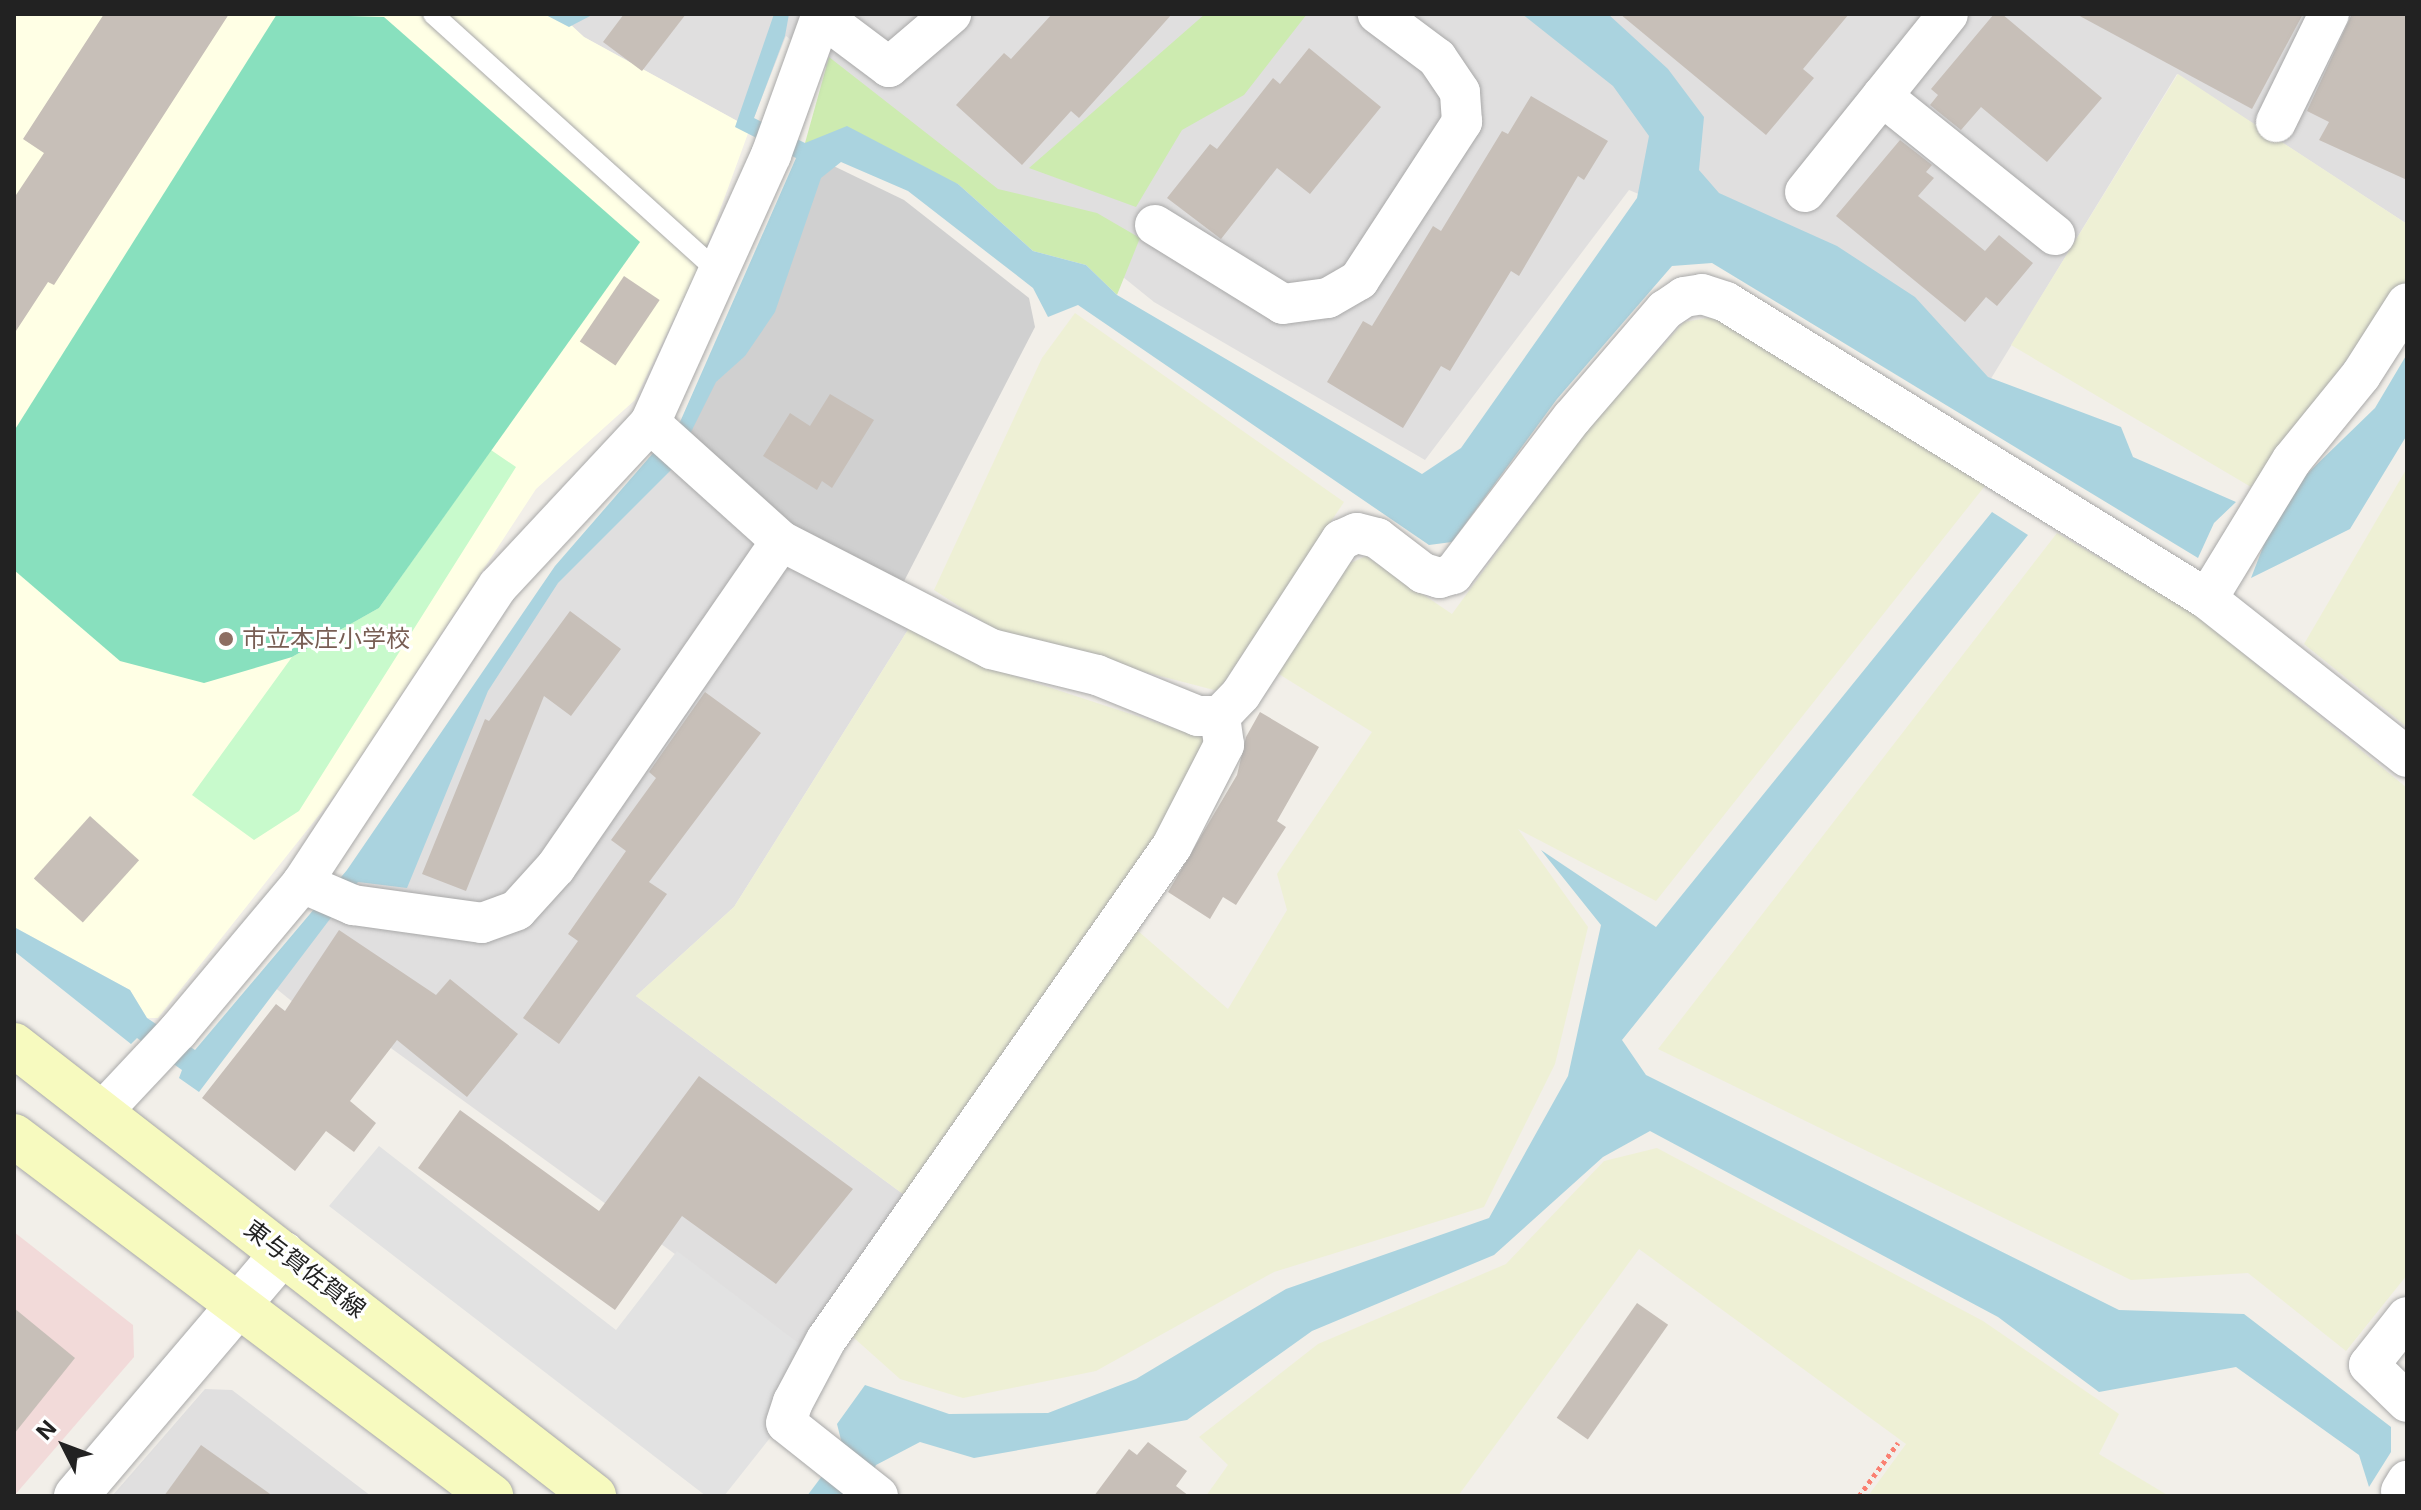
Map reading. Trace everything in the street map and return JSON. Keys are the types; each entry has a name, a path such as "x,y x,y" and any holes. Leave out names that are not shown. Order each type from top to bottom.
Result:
{"main road":[{"name":"東与賀佐賀線","path":"14,1045 594,1496"},
{"path":"14,1136 489,1496"}],"street":[{"path":"100,1114 150,1058 325,892 498,586 665,437 719,272 771,155 821,15 889,67 951,14"},
{"path":"1155,225 1283,304 1328,298 1359,280 1462,122 1460,92 1437,58 1378,14"},
{"path":"1805,192 1948,14"},
{"path":"2276,122 2329,14"},
{"path":"1882,96 2055,235"},
{"path":"665,437 781,541 991,649 1097,675 1198,716 1220,716 1241,694 1341,540 1357,533 1377,538 1423,573 1439,578 1453,574 1572,418 1665,310 1684,297 1702,294 1726,302 2207,599 2407,757"},
{"path":"2207,599 2292,460 2361,375 2407,303"},
{"path":"325,892 482,923 517,910 556,867 781,541"},
{"path":"874,1493 786,1423 793,1402 826,1340 1172,846 1224,745 1220,716"},
{"path":"76,1496 283,1253"},
{"path":"2407,1317 2369,1365 2407,1402"}],"lane":[{"path":"433,14 719,272"}],"path":[{"path":"1859,1496 1898,1443"}],"shaded area":[{"name":"市立本庄小学校","path":"14,14 559,14 584,37 750,128 701,262 635,400 536,489 339,790 158,1018 147,1018 130,990 14,927"},
{"path":"559,14 2407,14 2407,224 2177,74 1984,390 1740,236 1629,190 1425,460 1154,302 1092,252 1036,230 786,36 750,128 584,37"},
{"path":"2178,74 2407,224 2407,279 2251,487 2011,345"},
{"path":"815,157 904,200 1029,298 1035,327 900,589 791,533 678,437"},
{"path":"1075,313 1344,502 1218,691 1005,636 934,590 1042,358"},
{"path":"1713,317 1988,482 1656,901 1518,829 1588,927 1555,1064 1484,1207 1274,1272 1096,1371 963,1398 900,1379 844,1329 1130,924 1228,1009 1287,910 1277,874 1372,732 1274,671 1344,566 1366,556 1452,614 1584,433 1684,322"},
{"path":"678,437 911,625 734,907 636,996 915,1203 810,1352 388,1046 372,1066 268,982 383,833 558,569"},
{"path":"2407,468 2407,727 2304,644"},
{"path":"2057,533 2195,614 2407,788 2407,1275 2346,1351 2248,1273 2131,1280 1658,1049"},
{"path":"911,625 975,663 1207,739 1173,825 915,1203 636,996 734,907"},
{"path":"379,1146 616,1330 677,1251 810,1352 774,1433 724,1496 706,1496 329,1206"},
{"path":"1657,1148 1983,1321 2119,1414 2099,1454 2169,1496 1868,1496 1906,1444 1639,1249 1458,1496 1206,1496 1228,1465 1199,1437 1318,1344 1506,1264 1604,1161"},
{"path":"14,1232 133,1325 134,1357 14,1496"},
{"path":"205,1389 232,1390 371,1496 112,1496"}],"green space":[{"path":"277,14 384,17 640,242 379,608 292,657 204,683 120,661 14,570 14,431"},
{"path":"1205,14 1307,14 1244,95 1182,130 1136,207 1029,168"},
{"path":"829,57 998,189 1097,213 1140,238 1117,295 1086,265 1033,251 958,184 805,143"},
{"path":"491,450 516,467 299,811 254,840 192,795 292,657 379,608"}],"water":[{"path":"544,14 594,14 569,27"},
{"path":"774,14 789,14 785,36 754,118 805,143 847,126 958,184 1033,251 1086,265 1117,295 1422,474 1461,448 1637,198 1649,136 1613,86 1522,14 1608,14 1668,69 1704,117 1699,170 1719,193 1837,246 1915,297 1988,377 2121,427 2133,457 2236,502 2214,523 2198,558 1712,263 1672,266 1557,399 1452,542 1429,545 1078,305 1048,317 1033,288 908,191 841,162 821,178 775,312 745,356 716,382 673,468 558,583 488,691 407,888 358,882 199,1092 179,1078 182,1070 137,1038 131,1044 14,951 14,927 130,990 147,1018 195,1050 347,870 555,566 680,422 796,158 735,127"},
{"path":"2407,354 2407,435 2350,529 2251,578 2282,498 2375,408"},
{"path":"1992,512 2028,535 1622,1040 1646,1075 2119,1310 2244,1314 2391,1427 2391,1452 2369,1487 2359,1455 2236,1367 2099,1392 1998,1317 1650,1131 1603,1157 1494,1255 1312,1331 1187,1420 974,1458 920,1442 876,1465 860,1496 807,1496 843,1448 837,1424 865,1385 949,1414 1048,1413 1136,1379 1286,1289 1489,1218 1568,1076 1601,925 1541,850 1656,927"}],"building":[{"path":"104,14 229,14 54,285 48,282 14,334 14,198 44,153 23,139"},
{"path":"624,14 686,14 642,71 603,42"},
{"path":"1052,14 1172,14 1079,118 1071,111 1022,165 956,105 1004,53 1011,59"},
{"path":"1620,14 1849,14 1803,69 1814,78 1766,135"},
{"path":"1994,14 2002,14 2102,98 2047,162 1981,107 1961,130 1930,105 1938,95 1931,89"},
{"path":"2076,14 2303,14 2252,109"},
{"path":"2352,14 2407,14 2407,180 2319,140 2329,122 2307,111"},
{"path":"1309,48 1381,107 1310,194 1277,168 1221,239 1167,198 1210,144 1217,149 1273,78 1280,84"},
{"path":"1531,96 1608,141 1584,180 1578,176 1519,276 1511,271 1450,371 1441,366 1403,428 1327,382 1363,321 1372,326 1433,226 1441,231 1502,131 1508,134"},
{"path":"1900,140 1932,165 1926,172 1934,178 1918,196 1985,251 1999,235 2033,263 1997,306 1986,297 1965,322 1836,216"},
{"path":"624,276 660,300 615,366 580,341"},
{"path":"830,394 874,420 832,488 822,481 817,490 763,456 790,413 810,426"},
{"path":"570,611 621,649 571,716 544,696 466,891 422,874 485,719 489,721"},
{"path":"705,692 761,733 649,882 667,894 559,1044 523,1018 578,941 568,934 626,851 611,840 656,778 649,772"},
{"path":"1260,712 1319,747 1277,821 1286,827 1236,905 1223,897 1210,919 1168,892 1237,775 1246,737"},
{"path":"90,816 139,860 83,923 34,878"},
{"path":"339,930 436,995 450,979 518,1034 467,1097 397,1040 350,1101 376,1123 354,1152 326,1131 295,1171 202,1098 276,1004 285,1011"},
{"path":"699,1076 853,1189 776,1284 682,1216 615,1310 418,1168 460,1110 599,1211"},
{"path":"1637,1303 1668,1325 1588,1439 1557,1418"},
{"path":"14,1308 75,1358 14,1434"},
{"path":"1148,1442 1187,1471 1176,1486 1189,1496 1094,1496 1129,1449 1137,1455"},
{"path":"201,1445 273,1496 164,1496"}],"place":[{"name":"市立本庄小学校","path":"226,639"}]}
